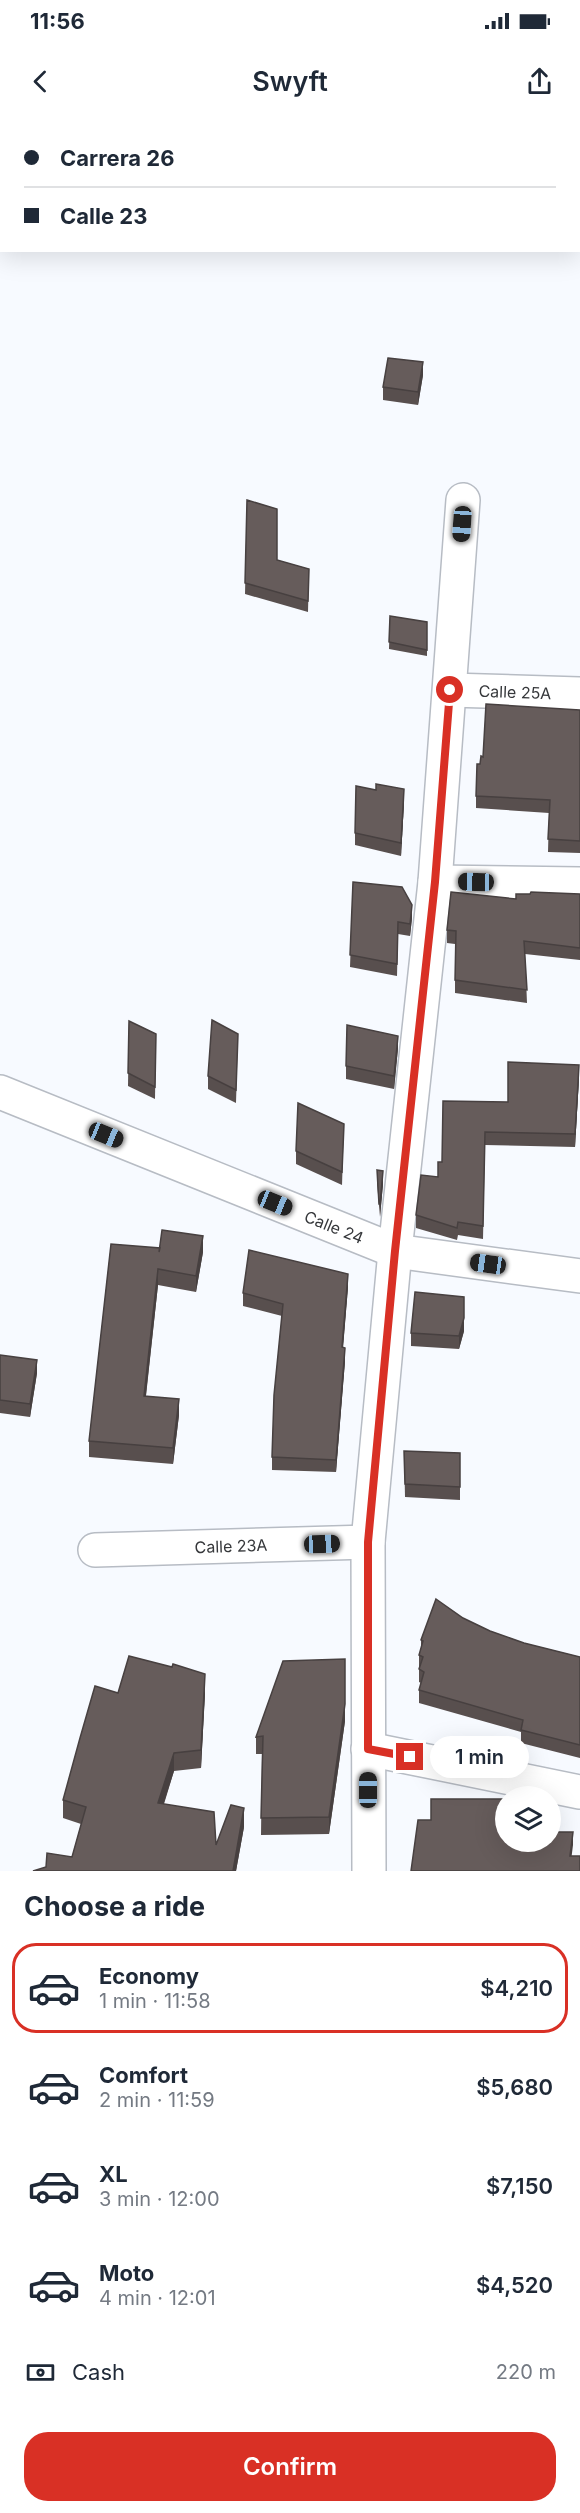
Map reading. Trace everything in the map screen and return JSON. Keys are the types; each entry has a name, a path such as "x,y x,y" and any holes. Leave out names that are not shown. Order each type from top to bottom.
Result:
{"street":[{"path":"369,1871 368,1542 395,1251 435,882 463,500"},
{"name":"Calle 25A","path":"450,690 580,694"},
{"path":"435,882 580,884"},
{"name":"Calle 24","path":"0,1092 395,1251 580,1276"},
{"name":"Calle 23A","path":"95,1550 368,1542"},
{"path":"368,1749 580,1792"}],"building":[{"path":"388,358 423,362 418,392 383,387"},
{"path":"247,500 277,509 277,560 309,569 308,601 245,583"},
{"path":"390,616 427,622 427,650 389,642"},
{"path":"486,704 580,710 580,841 548,839 550,800 476,796 477,764 480,764 481,756 483,757"},
{"path":"376,784 404,789 401,843 355,833 356,786 376,790"},
{"path":"353,882 402,887 412,905 410,924 398,922 397,964 350,955"},
{"path":"451,892 516,899 516,894 530,894 531,892 580,894 580,948 524,941 527,990 455,980 456,931 447,930"},
{"path":"212,1020 238,1034 236,1090 208,1076"},
{"path":"129,1021 156,1034 155,1087 128,1073"},
{"path":"347,1025 398,1036 394,1076 346,1066"},
{"path":"508,1062 579,1065 575,1134 485,1132 483,1226 458,1222 457,1228 416,1215 421,1175 438,1177 438,1162 442,1162 443,1101 508,1102"},
{"path":"298,1103 344,1124 342,1172 296,1151"},
{"path":"377,1170 383,1171 380,1204 379,1204"},
{"path":"162,1230 203,1236 196,1276 158,1269 144,1396 179,1399 173,1448 89,1441 111,1244 160,1248"},
{"path":"249,1250 348,1274 336,1460 272,1457 274,1395 283,1304 243,1293"},
{"path":"415,1292 464,1297 464,1318 459,1336 411,1333"},
{"path":"0,1355 37,1360 30,1404 0,1400"},
{"path":"404,1451 460,1453 460,1487 405,1484"},
{"path":"436,1599 463,1618 490,1631 524,1643 580,1657 580,1745 521,1730 523,1720 419,1690 424,1672 419,1669 423,1657 419,1655 423,1641 421,1640"},
{"path":"129,1656 172,1667 173,1664 205,1674 201,1750 174,1753 158,1803 214,1812 216,1845 231,1805 244,1808 233,1871 33,1871 46,1867 47,1853 72,1857 86,1807 63,1800 80,1738 95,1686 118,1693"},
{"path":"345,1659 345,1704 329,1817 261,1818 263,1736 256,1737 283,1661"},
{"path":"431,1799 495,1799 495,1852 561,1852 561,1832 573,1832 570,1856 580,1856 580,1871 411,1871 418,1820 431,1820"}],"route":[{"path":"410,1757 368,1749 368,1542 395,1251 435,882 450,690"}]}
